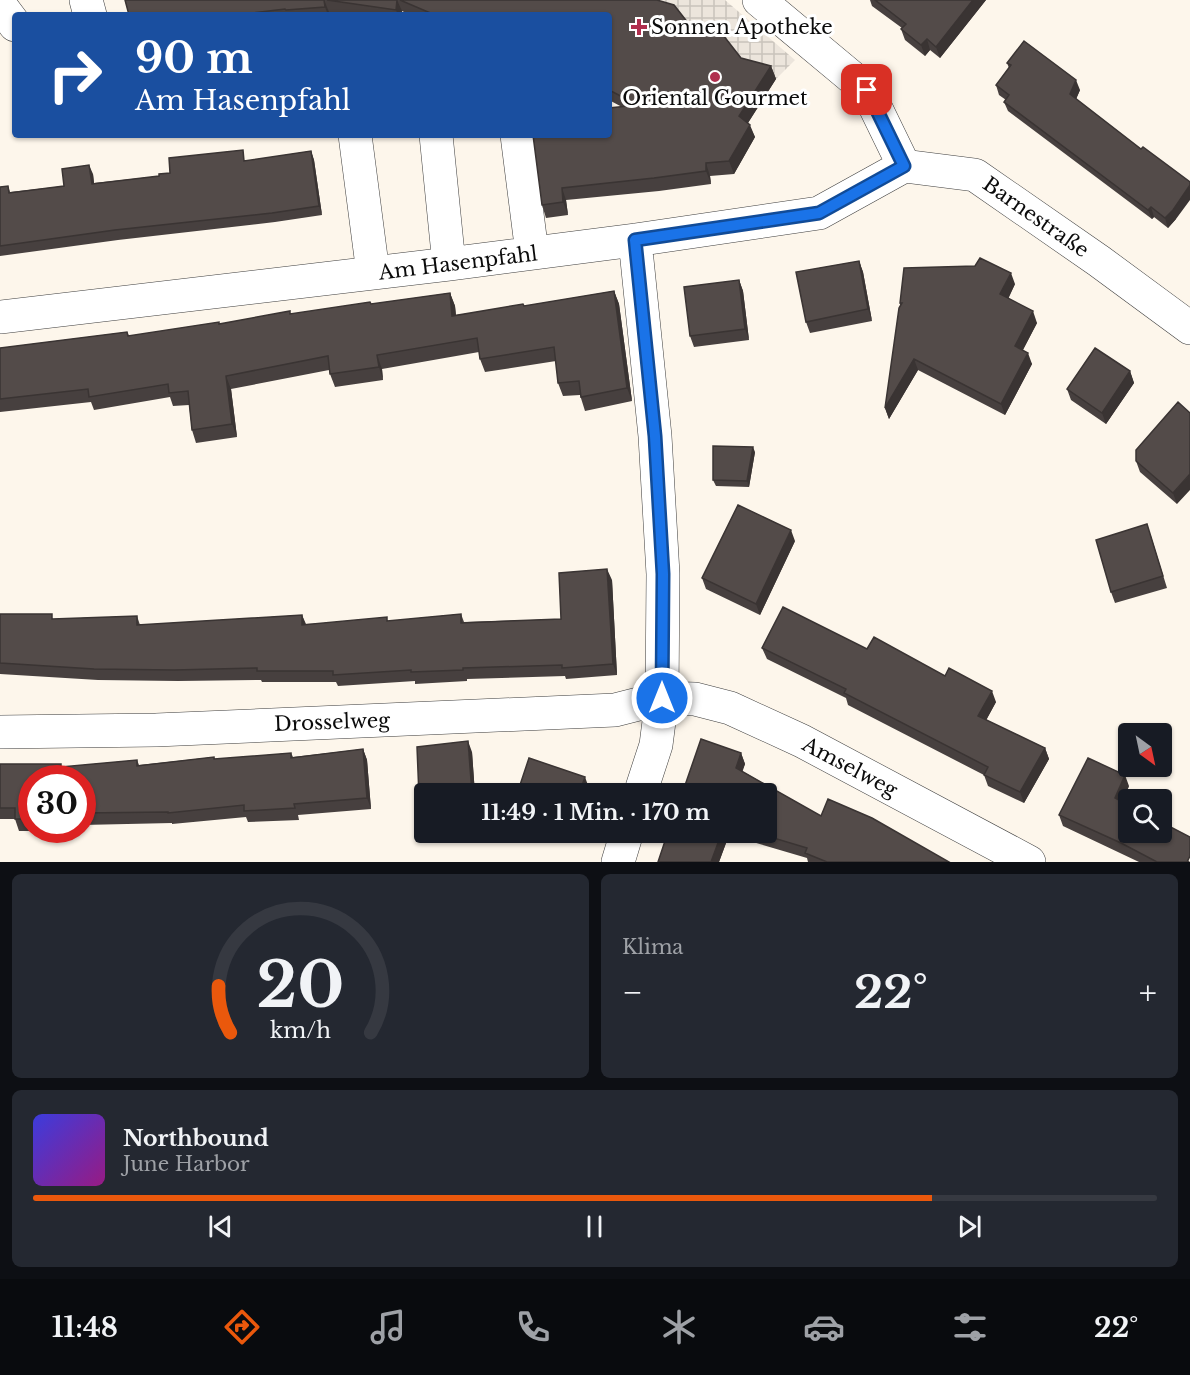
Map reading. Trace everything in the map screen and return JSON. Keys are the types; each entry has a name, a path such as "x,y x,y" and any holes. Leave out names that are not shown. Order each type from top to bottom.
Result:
{"street":[{"path":"759,0 867,90 904,166"},
{"path":"0,5 12,21"},
{"path":"355,138 373,273"},
{"path":"436,138 448,264"},
{"path":"517,138 532,253"},
{"name":"Am Hasenpfahl","path":"0,317 448,264 819,213 904,166"},
{"name":"Barnestraße","path":"904,166 975,175 1099,261 1190,328"},
{"path":"635,240 655,436 663,574 662,698 656,745 644,783"},
{"name":"Drosselweg","path":"0,732 156,730 615,710 662,698"},
{"name":"Amselweg","path":"662,698 695,699 730,708 802,741 1029,862"},
{"path":"618,862 624,843"}],"shaded area":[{"path":"641,0 725,0 795,60 776,79"}],"building":[{"path":"125,0 324,0 325,7 260,12 128,12"},
{"path":"327,0 397,0 396,10"},
{"path":"400,0 657,0 674,5 692,28 723,35 741,58 771,66 739,116 750,125 729,161 706,163 706,171 562,188 563,202 542,205 533,138 612,138 612,108 638,105 612,92 612,12 428,12"},
{"path":"875,0 973,0 936,47 927,39 921,45 901,29 906,24"},
{"path":"1024,41 1076,80 1070,94 1141,149 1143,147 1190,182 1173,210 1165,218 1151,207 1148,210 1004,102 1009,95 996,85 1011,65 1007,63"},
{"path":"243,150 244,161 311,151 319,206 0,246 0,187 8,186 9,193 64,186 62,169 89,165 92,184 159,176 159,174 170,173 169,158"},
{"path":"980,258 1011,273 1000,294 1033,311 1015,346 1028,353 1001,404 914,359 885,408 899,308 902,303 900,303 904,268 975,266"},
{"path":"859,261 868,309 806,322 796,272"},
{"path":"739,280 745,329 690,336 684,287"},
{"path":"614,291 627,388 581,397 579,381 558,383 554,347 480,359 477,338 377,355 379,367 330,374 328,356 226,376 232,424 192,430 188,391 169,393 168,384 89,397 88,389 0,399 0,348 127,332 128,336 219,322 219,324 290,311 290,314 450,293 452,316"},
{"path":"1095,348 1130,371 1102,413 1067,389"},
{"path":"1178,402 1190,413 1190,474 1173,493 1136,461 1136,450"},
{"path":"713,446 753,447 747,481 713,480"},
{"path":"738,505 791,530 756,604 702,578"},
{"path":"1147,524 1163,576 1111,592 1096,540"},
{"path":"607,569 613,664 562,668 562,665 463,668 463,670 411,672 411,670 333,675 333,671 257,671 257,668 94,669 0,663 0,614 52,614 52,619 137,616 137,625 302,615 302,625 387,617 387,621 461,614 461,623 561,619 559,573"},
{"path":"783,607 867,649 874,637 945,676 949,668 992,691 978,716 1045,748 1020,792 984,775 988,767 844,693 846,689 762,648"},
{"path":"701,739 741,753 736,768 763,783 686,783"},
{"path":"468,741 471,783 418,783 417,747"},
{"path":"363,749 367,798 294,804 295,808 244,811 244,805 168,813 96,813 96,765 83,765 137,760 137,766 214,757 214,759 291,753 291,758"},
{"path":"529,758 585,777 583,783 521,783"},
{"path":"1088,758 1118,772 1118,777 1124,777 1115,798 1118,800 1118,842 1059,815"},
{"path":"0,764 61,764 18,765 18,819 15,819 15,808 0,808"},
{"path":"777,791 821,816 828,799 872,818 949,862 827,862 805,853 807,848 777,839"},
{"path":"1172,828 1190,837 1190,856 1187,862 1157,862 1121,843 1172,843"},
{"path":"664,843 718,843 711,862 658,862"}],"place":[{"name":"Sonnen Apotheke","path":"639,27"},
{"name":"Oriental Gourmet","path":"715,77"}],"route":[{"path":"662,698 663,574 655,436 635,240 819,213 904,166 867,90"}]}
